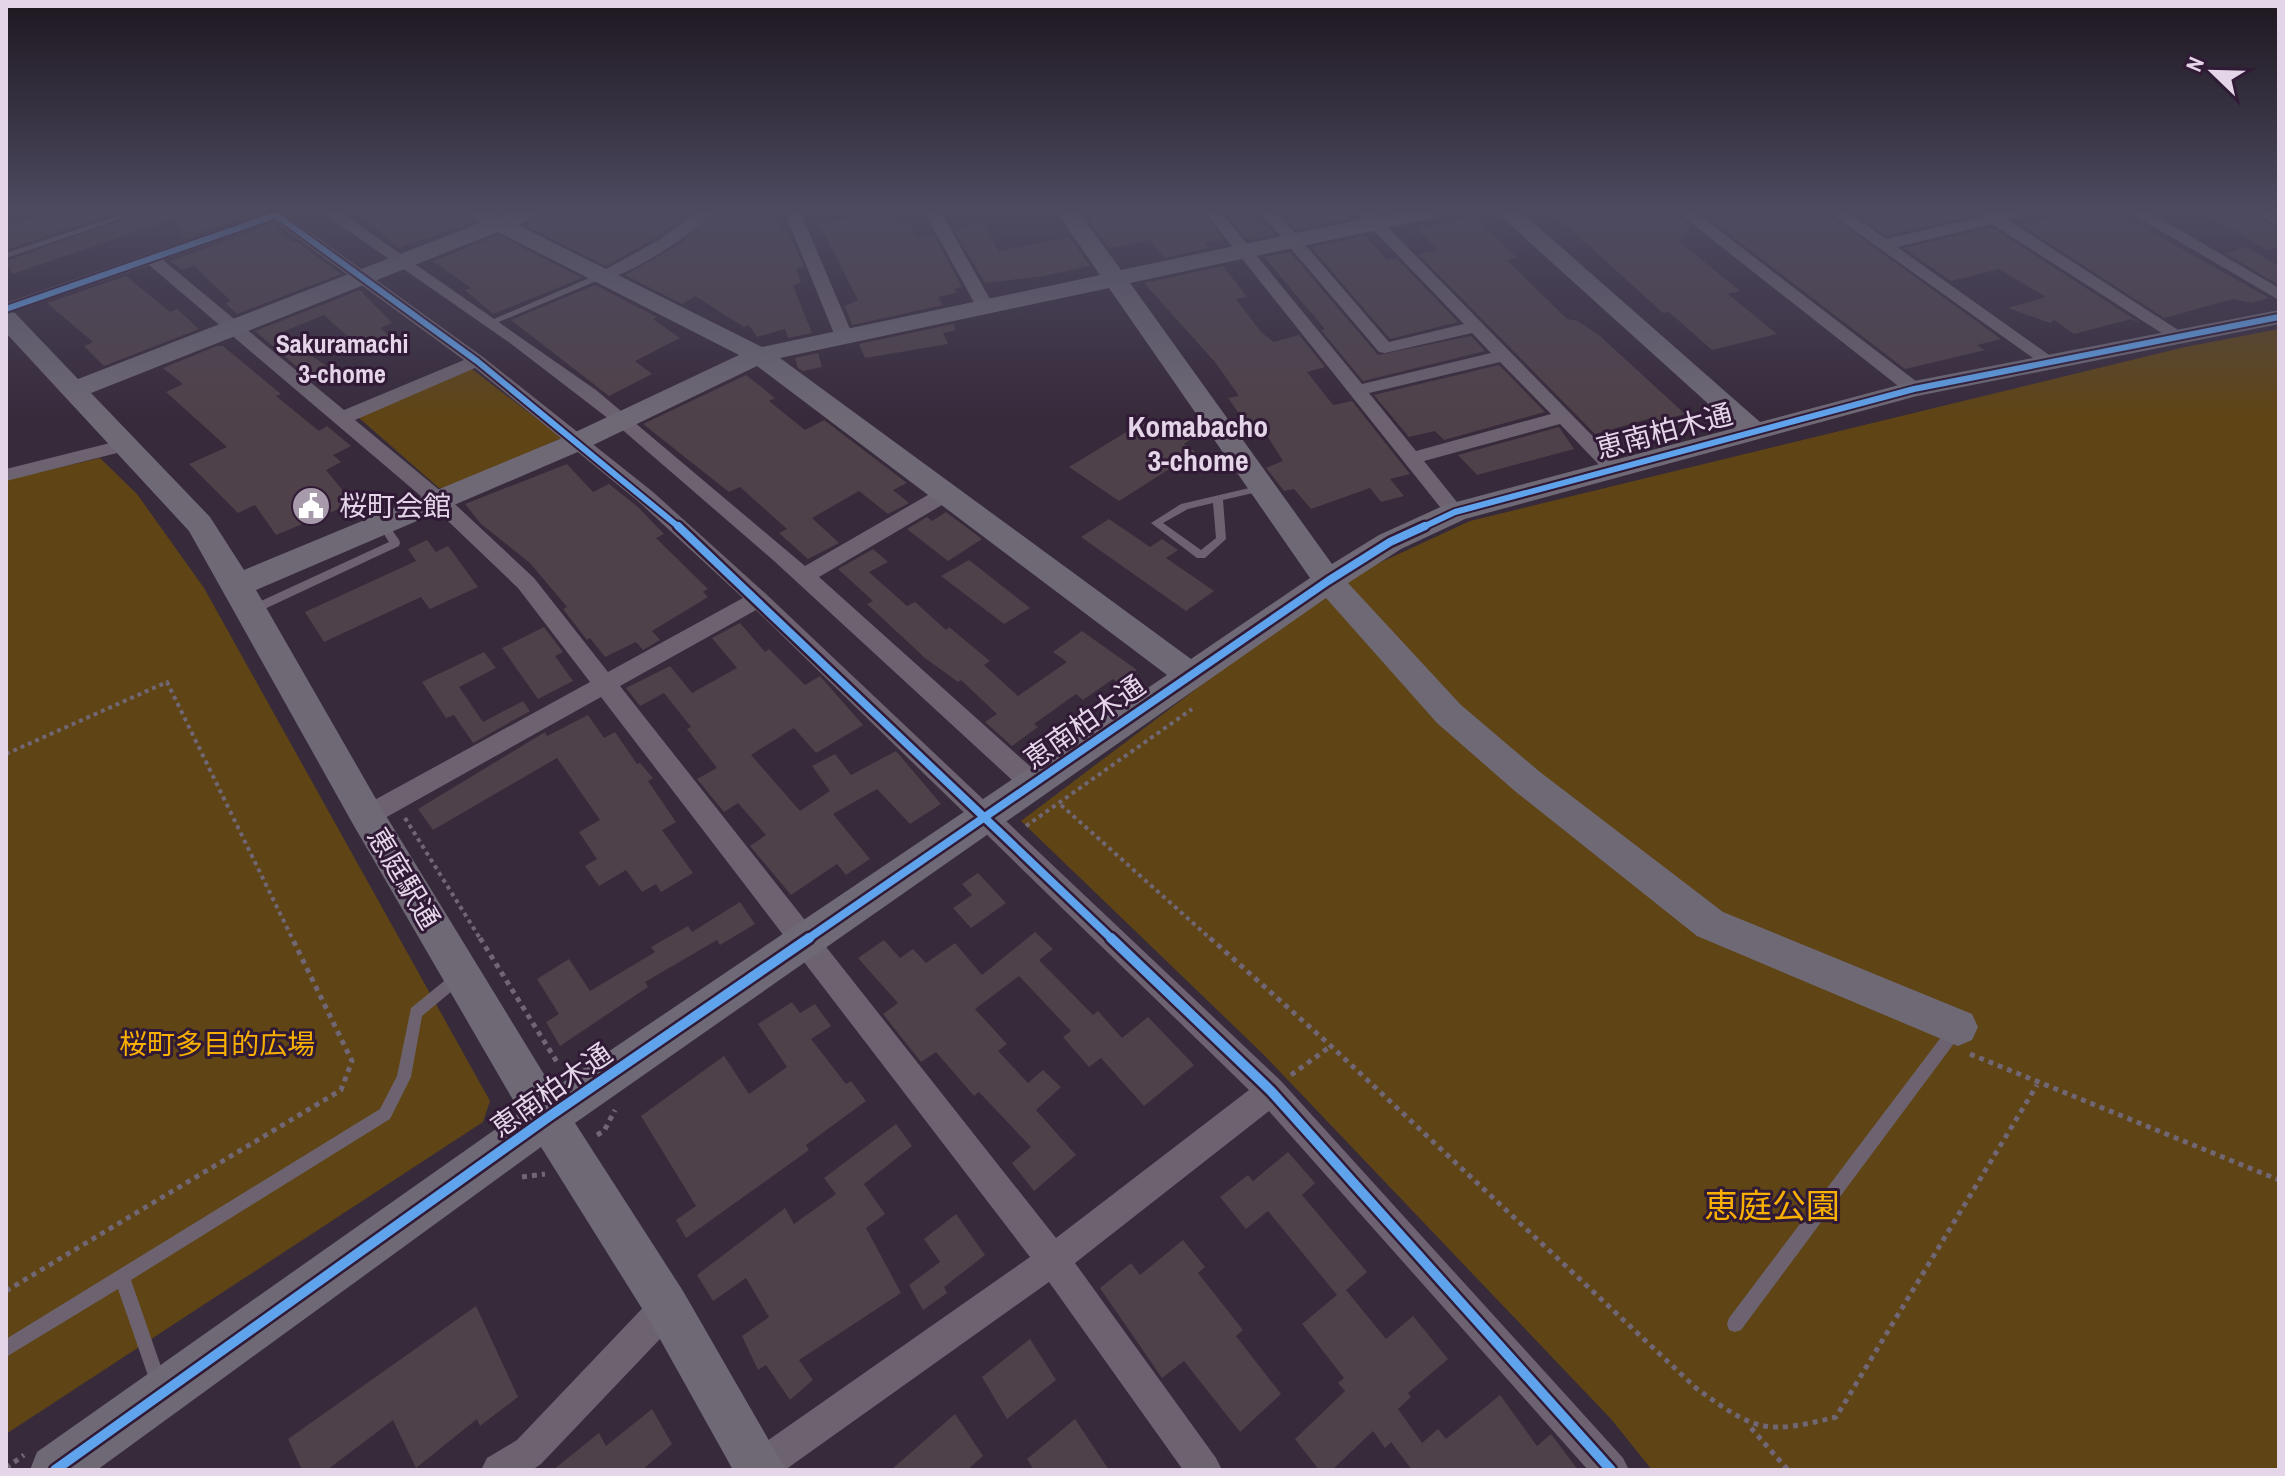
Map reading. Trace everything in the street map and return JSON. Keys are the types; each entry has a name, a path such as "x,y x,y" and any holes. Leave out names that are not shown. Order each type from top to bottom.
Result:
{"street":[{"path":"6,317 97,280"},
{"path":"176,280 436,498 526,583 802,942 1053,1260 1204,1470"},
{"path":"74,390 358,280"},
{"path":"366,280 477,361 646,497 1276,1087 1611,1470"},
{"path":"429,280 623,421 804,576 1033,784"},
{"path":"613,280 759,355 1190,675"},
{"path":"821,280 844,336"},
{"path":"970,280 985,306"},
{"path":"245,597 381,522 577,442 759,355 1115,280 1328,581 1449,714 1528,782 1710,924 1958,1027"},
{"path":"1266,280 1455,512"},
{"path":"1326,280 1385,348 1474,327"},
{"path":"1429,280 1613,467"},
{"path":"1584,280 1753,430"},
{"path":"1773,280 1914,389"},
{"path":"1933,280 2050,362"},
{"path":"2091,280 2180,337"},
{"path":"2253,280 2279,295"},
{"name":"恵庭駅通","path":"6,317 200,524 245,597 367,816 547,1118 667,1307 760,1469"},
{"name":"恵南柏木通","path":"55,1470 547,1118 1190,675 1390,542 1455,512 1613,467 1914,389 2279,317"},
{"path":"1356,391 1502,356"},
{"path":"340,419 477,361"},
{"path":"1412,458 1562,417"},
{"path":"6,475 126,445"},
{"path":"804,576 947,493"},
{"path":"367,816 758,599"},
{"path":"760,1469 1053,1260 1276,1087"},
{"path":"499,1470 529,1452 667,1307"}],"lane":[{"path":"491,322 591,280"},
{"path":"1218,498 1221,539 1201,555 1156,523 1185,506 1218,498 1262,488"},
{"path":"6,1349 385,1114 404,1077 416,1013 462,975"},
{"path":"1735,1324 1958,1027"},
{"path":"122,1277 162,1394"}],"path":[{"path":"6,754 167,682 352,1061 341,1090 6,1291"},
{"path":"1061,805 1331,1046 1696,1388 1751,1428 1788,1470"},
{"path":"1276,1087 1331,1046"},
{"path":"1751,1428 1788,1430 1836,1417 2038,1084"}],"green space":[{"name":"恵庭公園","path":"2279,329 2279,1470 1652,1470 1611,1419 1263,1054 1021,821 1338,582 1470,521 2185,347"},
{"path":"472,369 562,438 448,487 439,488 358,417"},
{"name":"桜町多目的広場","path":"100,458 137,494 204,588 490,1101 483,1122 6,1434 6,480"}],"building":[{"path":"115,280 131,280 170,312 177,309 199,329 104,366 84,346 93,342 47,303"},
{"path":"209,280 326,280 237,314 225,303 231,301"},
{"path":"460,280 577,280 493,314 465,290 471,288"},
{"path":"635,280 800,280 793,286 812,333 788,338 785,329 757,337 749,325 744,327 695,296 682,304"},
{"path":"848,280 958,280 962,287 954,289 956,293 938,297 943,305 852,325 845,306 858,300"},
{"path":"983,280 1011,280 985,283"},
{"path":"1158,280 1234,280 1247,297 1236,299 1261,332 1274,342 1299,335 1325,367 1307,372 1333,405 1352,401 1410,474 1390,479 1404,496 1381,502 1370,488 1311,509 1294,489 1284,491 1266,468 1283,461 1261,426 1250,429 1228,398 1239,396 1215,362 1144,283"},
{"path":"1283,280 1314,280 1378,355 1471,336 1485,351 1363,381 1321,330 1325,329"},
{"path":"1339,280 1417,280 1458,322 1390,339"},
{"path":"1443,280 1527,280 1567,319 1578,321 1600,336 1685,414 1659,421 1655,417 1595,434"},
{"path":"1627,280 1726,280 1740,291 1728,294 1777,334 1712,350 1669,312 1663,313"},
{"path":"1789,280 1919,280 2001,339 1977,345 1985,350 1905,369"},
{"path":"2017,280 2073,280 2140,323 2131,319 2074,334 2054,320 2050,323 2008,308 2046,297"},
{"path":"2105,280 2237,280 2269,298 2251,303 2233,299 2164,318"},
{"path":"595,285 657,317 653,319 680,338 635,361 652,374 609,396 511,320"},
{"path":"360,290 392,323 380,328 389,336 361,348 324,315 280,333 329,368 309,377 255,331"},
{"path":"953,324 956,330 943,333 948,344 865,358 859,344"},
{"path":"223,346 281,394 276,396 319,431 327,426 351,446 333,455 341,462 326,470 353,503 276,535 255,505 238,513 189,464 227,447 166,392 183,384 163,368"},
{"path":"818,353 822,367 803,371 798,368 795,358"},
{"path":"1499,365 1545,412 1444,440 1435,431 1409,437 1374,395"},
{"path":"746,375 775,398 769,401 805,430 824,420 907,483 893,490 909,503 888,514 859,491 812,518 839,543 808,559 779,533 787,529 740,487 729,492 643,424"},
{"path":"1146,420 1157,428 1165,423 1191,439 1184,444 1196,452 1119,501 1069,467"},
{"path":"1559,427 1574,449 1477,475 1458,455"},
{"path":"567,464 593,492 609,484 638,507 664,534 656,538 708,589 703,592 708,597 652,631 660,640 643,650 636,642 605,657 590,638 587,640 563,609 567,607 530,563 481,524 465,504"},
{"path":"946,512 982,539 948,561 907,529 927,517 932,521"},
{"path":"1109,519 1150,547 1162,539 1178,550 1166,558 1214,591 1186,611 1081,537"},
{"path":"427,540 436,552 448,546 478,587 430,609 421,597 324,642 305,612 416,561 408,549"},
{"path":"873,549 888,562 869,572 907,606 915,602 946,630 949,627 990,661 984,665 1018,696 1067,662 1053,652 1082,631 1137,670 1118,683 1113,679 1083,700 1076,694 1034,724 1038,727 1012,746 985,722 997,714 961,680 958,682 925,658 867,604 873,601 838,569"},
{"path":"969,560 1030,608 1004,624 941,576"},
{"path":"740,623 765,652 769,649 805,685 820,676 863,725 816,753 794,728 751,755 800,811 830,791 812,766 835,754 851,775 896,751 941,804 910,824 877,789 833,814 870,859 846,875 837,864 791,895 750,846 766,835 738,803 724,812 697,779 717,768 687,729 691,727 664,693 640,706 626,688 670,666 692,693 737,668 712,638"},
{"path":"544,627 563,652 555,656 573,681 538,699 502,648"},
{"path":"484,652 496,668 459,687 483,722 523,701 530,711 473,743 454,715 446,718 422,682"},
{"path":"588,715 604,738 615,732 637,764 640,763 653,778 648,781 676,822 662,830 693,873 661,892 656,884 642,892 626,870 599,886 585,866 597,859 579,832 600,820 557,758 433,830 418,809 545,732 547,736"},
{"path":"978,873 1006,903 971,928 953,908 972,895 962,884"},
{"path":"740,902 755,924 720,945 717,940 645,982 648,987 560,1046 546,1022 559,1014 537,979 569,959 590,991 655,952 651,947 688,926 692,932"},
{"path":"1035,932 1053,949 1039,960 1093,1015 1098,1011 1122,1038 1148,1017 1194,1065 1144,1106 1101,1058 1089,1067 1063,1037 1071,1031 1019,976 975,1009 1007,1044 998,1051 1028,1083 1043,1070 1061,1087 1036,1110 1076,1155 1034,1191 1012,1163 1031,1147 979,1092 974,1096 936,1052 921,1062 883,1014 898,1003 858,958 884,940 900,958 913,949 926,963 955,943 982,975"},
{"path":"792,1002 800,1013 815,1004 831,1026 811,1039 846,1084 851,1081 866,1101 806,1145 809,1150 686,1238 676,1220 696,1206 641,1116 724,1056 749,1094 787,1067 758,1024"},
{"path":"896,1124 912,1146 864,1184 885,1214 866,1228 901,1293 799,1360 813,1380 790,1400 766,1365 758,1370 742,1336 769,1317 746,1278 713,1301 697,1275 785,1208 794,1224 836,1194 824,1178"},
{"path":"1288,1152 1315,1183 1302,1195 1367,1272 1346,1290 1386,1339 1413,1316 1448,1359 1408,1393 1411,1397 1398,1409 1422,1443 1438,1429 1446,1439 1500,1395 1537,1446 1551,1434 1578,1470 1412,1470 1391,1442 1385,1448 1373,1431 1332,1470 1319,1470 1295,1439 1345,1391 1338,1383 1344,1378 1302,1324 1337,1295 1268,1211 1246,1229 1220,1197 1248,1175 1253,1181"},
{"path":"956,1214 985,1255 944,1287 947,1293 923,1310 909,1285 940,1262 924,1239"},
{"path":"1183,1240 1205,1267 1198,1273 1243,1330 1236,1336 1281,1394 1240,1432 1184,1361 1162,1378 1100,1288 1131,1263 1140,1275"},
{"path":"476,1306 518,1397 480,1426 477,1419 416,1468 393,1420 327,1470 302,1470 288,1439"},
{"path":"1030,1339 1056,1380 1007,1419 982,1377"},
{"path":"652,1409 672,1444 642,1470 553,1470 599,1433 606,1446"},
{"path":"955,1414 983,1456 967,1470 891,1470"},
{"path":"1075,1419 1109,1470 1034,1470 1027,1459"}],"cycle path":[{"path":"6,309 90,280"},
{"path":"365,280 477,361 646,497 758,599 1271,1091 1611,1470"},
{"path":"55,1470 547,1118 1328,581 1390,542 1455,512 1914,389 2279,317"}],"place":[{"name":"桜町会館","path":"311,506"}],"district":[{"name":"Sakuramachi 3-chome","path":"342,359"},
{"name":"Komabacho 3-chome","path":"1198,444"}]}
